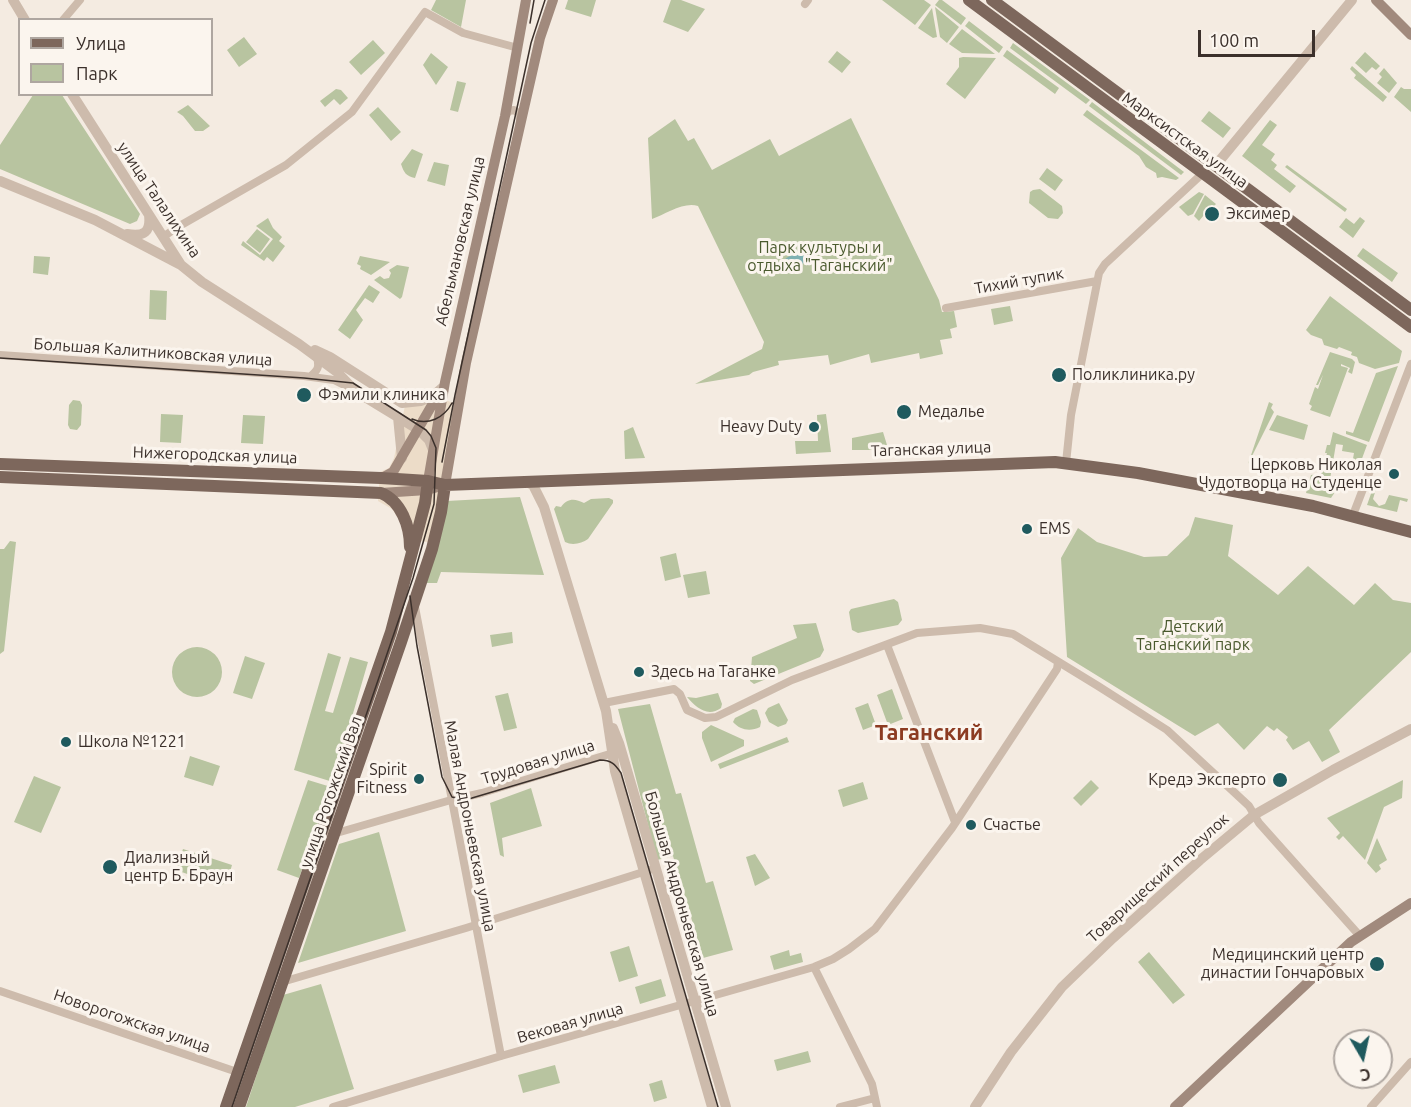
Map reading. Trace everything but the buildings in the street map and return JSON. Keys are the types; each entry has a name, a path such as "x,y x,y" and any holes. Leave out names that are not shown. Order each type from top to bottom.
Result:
{"main road":[{"name":"Абельмановская улица","path":"428,485 445,382 505,116 526,0"},
{"name":"Абельмановская улица","path":"445,485 464,369 483,280 540,38 553,0"},
{"name":"Марксистская улица","path":"969,0 1411,327"},
{"name":"Марксистская улица","path":"992,0 1411,310"},
{"path":"1376,0 1411,35"},
{"path":"381,478 393,472 445,382"},
{"name":"Таганская улица","path":"428,485 934,465 1066,463 1138,472 1353,515 1411,531"},
{"name":"Нижегородская улица","path":"0,464 381,478 428,485"},
{"name":"Нижегородская улица","path":"0,477 381,493 428,485"},
{"name":"улица Рогожский Вал","path":"240,1107 277,981 391,632 411,560 428,485"},
{"name":"улица Рогожский Вал","path":"327,833 432,549 445,485"},
{"path":"381,493 392,500 403,517 410,539 411,560"},
{"path":"1175,1107 1359,935 1411,903"},
{"name":"улица Рогожский Вал","path":"226,1107 277,981"}],"street":[{"path":"13,0 24,18"},
{"path":"65,18 80,0"},
{"path":"1216,165 1352,0"},
{"path":"149,247 157,245 163,237 176,228 286,165 352,112 425,12 463,33 518,48"},
{"name":"улица Талалихина","path":"73,96 181,266 299,344 355,391 419,430 429,440 433,450"},
{"path":"505,116 509,111 517,110 520,119"},
{"path":"1066,463 1071,415 1099,273 1105,264 1203,173"},
{"path":"0,181 95,220 181,266"},
{"path":"121,234 135,235 146,232 150,225 149,215"},
{"path":"468,277 483,280"},
{"name":"Тихий тупик","path":"946,308 1097,281"},
{"name":"улица Талалихина","path":"299,344 332,370 356,374 405,404 428,399 439,391 445,382"},
{"name":"Большая Калитниковская улица","path":"0,355 308,375 332,370"},
{"path":"308,375 317,371 319,365 317,357"},
{"path":"1353,515 1411,364"},
{"path":"398,417 402,458"},
{"name":"Большая Андроньевская улица","path":"526,482 533,485 544,507 605,707 619,743 726,1107"},
{"name":"Малая Андроньевская улица","path":"414,601 501,1056"},
{"path":"605,707 674,689 680,694 687,710 705,718 716,717 792,680 917,633 980,628 1013,634 1167,730 1250,806 1254,815 1359,935"},
{"path":"887,645 956,822"},
{"name":"Вековая улица","path":"333,1107 501,1056 814,967 833,959 875,929 956,822 1058,669 1058,662"},
{"name":"Большая Андроньевская улица","path":"605,707 615,771 712,1107"},
{"name":"Товарищеский переулок","path":"975,1107 1044,1007 1144,909 1254,815 1411,729"},
{"name":"Трудовая улица","path":"327,833 482,793 613,753"},
{"path":"277,981 476,925 656,868"},
{"path":"814,967 872,1084 877,1107"},
{"name":"Новорогожская улица","path":"0,991 239,1073"},
{"path":"1371,1107 1411,1062"},
{"path":"239,1073 245,1080 246,1088"},
{"path":"840,1107 875,1098"}],"green space":[{"path":"436,0 466,0 461,27 431,10"},
{"path":"568,0 596,0 591,17 565,9"},
{"path":"671,0 681,0 705,9 688,32 663,22"},
{"path":"882,0 924,0 931,5 915,25"},
{"path":"939,0 966,18 961,25 935,5"},
{"path":"935,7 959,27 947,43 940,37"},
{"path":"932,8 937,37 933,38 918,28"},
{"path":"969,21 1003,47 999,53 965,26"},
{"path":"962,29 995,54 962,53 949,44"},
{"path":"244,37 257,54 239,67 227,50"},
{"path":"373,40 385,53 361,75 349,62"},
{"path":"1013,43 1090,100 1086,104 1010,48"},
{"path":"1007,50 1059,88 1055,94 1003,56"},
{"path":"837,51 851,62 842,73 828,62"},
{"path":"1365,52 1380,66 1376,70 1372,67 1366,73 1355,63"},
{"path":"431,53 448,67 436,85 423,65"},
{"path":"959,58 996,58 965,99 946,84 959,67"},
{"path":"1352,66 1387,97 1383,102 1354,78 1356,75 1350,69"},
{"path":"1384,68 1397,83 1389,93 1377,83 1382,77 1379,74"},
{"path":"457,81 466,83 458,112 450,110"},
{"path":"1401,87 1411,89 1411,112 1394,97"},
{"path":"336,89 341,90 348,98 340,105 334,99 325,107 320,101"},
{"path":"32,96 63,96 140,214 137,221 130,224 0,169 0,145"},
{"path":"1092,102 1184,172 1181,175 1089,106"},
{"path":"188,105 210,126 203,131 195,131 177,112"},
{"path":"378,107 401,132 391,141 369,115"},
{"path":"1087,110 1179,178 1176,180 1157,178 1156,173 1146,167 1139,156 1083,115"},
{"path":"1209,111 1231,128 1223,138 1201,121"},
{"name":"Парк культуры и отдыха \"Таганский\"","path":"851,118 939,300 942,312 954,311 957,327 950,329 952,338 940,340 943,354 920,359 919,353 871,363 869,354 830,365 828,355 778,361 779,365 749,375 695,384 762,349 764,342 698,206 687,205 652,219 648,138 675,119 688,141 694,138 712,170 770,139 779,156"},
{"path":"1270,120 1277,125 1262,145 1275,154 1271,160 1277,165 1274,169 1296,186 1290,193 1242,156"},
{"path":"412,149 423,154 415,178 406,174 401,164"},
{"path":"434,162 449,165 445,186 427,181"},
{"path":"1287,165 1347,209 1345,212 1285,167"},
{"path":"1047,168 1063,180 1055,191 1039,179"},
{"path":"1040,189 1062,206 1063,213 1058,219 1048,218 1029,203 1030,192"},
{"path":"1199,192 1204,194 1193,214 1188,216 1179,207"},
{"path":"1205,195 1216,204 1199,221 1194,216"},
{"path":"1360,217 1365,221 1353,238 1339,227 1346,218 1354,224"},
{"path":"268,218 273,228 282,237 279,241 285,246 273,262 267,257 264,261 241,245 243,241 260,255 273,239 256,226"},
{"path":"257,229 270,239 260,253 246,242"},
{"path":"1363,248 1398,273 1392,282 1357,256"},
{"path":"34,256 50,257 48,275 33,273"},
{"path":"360,256 390,262 371,275 360,269 361,266 357,264"},
{"path":"397,265 409,267 400,299 374,280 380,276 384,279 389,278 391,273 389,270"},
{"path":"369,285 380,292 373,303 365,298 356,310 363,320 350,339 338,330"},
{"path":"150,290 167,291 166,320 149,319"},
{"path":"1330,296 1402,351 1399,363 1375,369 1359,363 1357,357 1351,355 1352,352 1324,345 1322,339 1311,335 1306,330"},
{"path":"1010,306 1013,321 994,325 991,309"},
{"path":"1330,352 1355,362 1352,374 1348,372 1350,368 1341,364 1348,368 1330,417 1310,410 1312,406 1309,404 1315,387 1318,389 1323,375 1316,385"},
{"path":"1398,366 1369,442 1346,434 1346,431 1353,433 1376,373"},
{"path":"73,400 80,401 82,405 81,425 77,430 70,429 68,425 69,405"},
{"path":"1269,402 1273,404 1271,408 1274,412 1248,464"},
{"path":"161,414 183,415 181,443 160,442"},
{"path":"826,414 831,452 796,454 795,441 818,441 817,415"},
{"path":"243,415 265,416 263,444 241,443"},
{"path":"1277,415 1308,425 1304,440 1269,430"},
{"path":"633,427 645,458 625,459 624,431"},
{"path":"883,432 887,445 884,450 852,450 852,438"},
{"path":"1333,432 1367,445 1357,472 1351,470 1354,453 1342,451 1343,445 1336,444 1329,485 1335,487 1335,492 1331,498 1306,493 1311,475 1321,474 1327,445 1330,445"},
{"path":"1373,488 1376,489 1373,499 1379,506 1385,504 1389,495 1408,499 1407,502 1400,500 1397,512 1367,505"},
{"path":"520,497 544,575 441,572 437,583 425,583 447,501"},
{"path":"609,498 613,500 613,503 588,539 577,544 565,542 554,509 556,506 561,507 571,500 584,503 591,499"},
{"name":"Детский Таганский парк","path":"1195,517 1233,525 1228,556 1278,595 1308,566 1354,605 1375,583 1393,600 1411,603 1411,652 1329,730 1340,752 1322,762 1309,741 1293,750 1286,740 1288,737 1277,728 1274,731 1267,726 1244,750 1218,723 1195,736 1067,657 1061,558 1078,528 1097,542 1144,557 1167,556 1189,535"},
{"path":"10,541 16,542 4,651 0,654 0,549 4,549"},
{"path":"676,553 681,577 665,581 660,557"},
{"path":"706,571 710,594 688,598 683,575"},
{"path":"894,599 898,602 902,620 898,625 858,633 852,630 849,612 851,609"},
{"path":"816,623 824,650 820,657 754,684 750,681 752,657 797,638 793,625"},
{"path":"512,632 513,643 492,647 490,635"},
{"path":"202,647 215,654 221,662 221,682 215,690 207,696 192,697 179,690 173,682 172,667 179,654 187,648"},
{"path":"328,653 341,657 325,711 333,713 350,657 368,662 333,782 294,770"},
{"path":"245,656 265,663 252,699 233,693"},
{"path":"892,689 903,719 888,725 877,695"},
{"path":"508,693 517,728 504,731 495,696"},
{"path":"718,693 721,708 711,712 698,708 687,697 696,698"},
{"path":"779,703 788,720 786,724 778,727 769,722 765,713 768,708"},
{"path":"868,703 876,725 863,730 855,708"},
{"path":"650,704 676,794 681,793 706,883 713,881 733,950 703,958 673,856 657,860 618,709"},
{"path":"753,709 757,710 761,722 760,727 745,729 733,722 735,718"},
{"path":"711,725 744,740 744,746 711,762 702,732"},
{"path":"787,737 789,742 720,769 718,764"},
{"path":"190,756 220,766 213,786 184,777"},
{"path":"34,776 61,787 41,833 14,822"},
{"path":"308,780 331,787 299,878 277,870"},
{"path":"1091,780 1099,788 1081,806 1073,798"},
{"path":"1403,780 1402,798 1384,807 1365,860 1343,836 1339,840 1336,837 1340,833 1327,818"},
{"path":"863,782 868,799 843,807 838,790"},
{"path":"531,788 542,826 502,838 504,857 500,855 490,803"},
{"path":"379,832 406,931 298,963 339,844"},
{"path":"1377,838 1387,860 1379,865 1381,869 1376,873 1367,863"},
{"path":"183,849 232,865 227,882 220,886 179,871 177,867"},
{"path":"755,854 770,878 755,886 746,857"},
{"path":"629,946 638,976 619,982 610,952"},
{"path":"789,950 790,956 801,953 803,962 774,970 770,956"},
{"path":"1149,952 1185,995 1173,1004 1138,962"},
{"path":"661,979 666,996 640,1004 635,987"},
{"path":"321,984 354,1089 295,1107 246,1107 283,995"},
{"path":"808,1051 811,1062 777,1071 774,1060"},
{"path":"555,1065 560,1083 523,1093 518,1075"},
{"path":"662,1080 667,1098 654,1102 649,1084"}],"shaded area":[{"path":"430,394 461,406 438,543 406,540 400,521 392,509 378,501 380,472 389,468 394,458 406,401"}],"water":[{"path":"802,252 807,259 799,268 786,272 781,269 780,265 784,260"}],"tram line":[{"path":"530,23 534,0"},
{"path":"442,462 531,43 545,0"},
{"path":"0,358 353,383 426,430 436,448 434,504 413,578 232,1107"},
{"path":"412,419 430,421 445,413 452,403"},
{"path":"410,596 417,646 442,777 452,797 464,800 600,760 612,763 621,773 718,1107"}],"place":[{"name":"Эксимер","path":"1212,214"},
{"name":"Поликлиника.ру","path":"1059,375"},
{"name":"Фэмили клиника","path":"304,395"},
{"name":"Медалье","path":"904,412"},
{"name":"Heavy Duty","path":"814,427"},
{"name":"Церковь Николая Чудотворца на Студенце","path":"1394,474"},
{"name":"EMS","path":"1027,529"},
{"name":"Здесь на Таганке","path":"639,672"},
{"name":"Школа №1221","path":"66,742"},
{"name":"Spirit Fitness","path":"419,779"},
{"name":"Кредэ Эксперто","path":"1280,780"},
{"name":"Счастье","path":"971,825"},
{"name":"Диализный центр Б. Браун","path":"110,867"},
{"name":"Медицинский центр династии Гончаровых","path":"1377,964"}],"district":[{"name":"Таганский","path":"929,733"}]}
